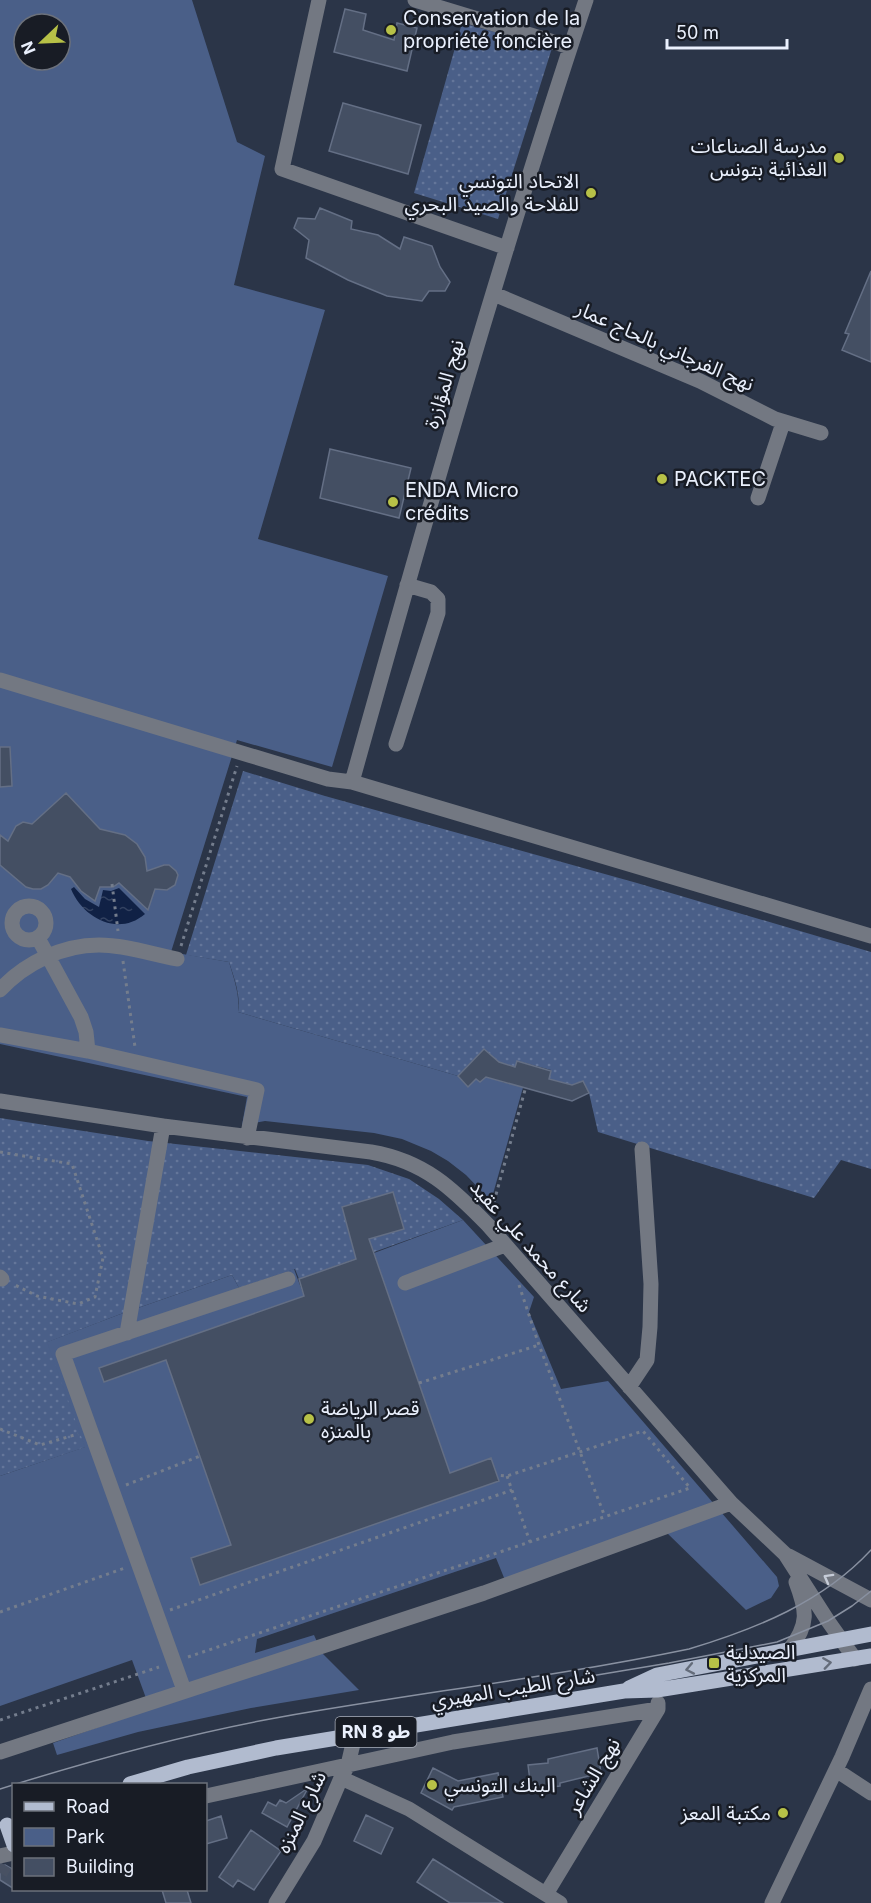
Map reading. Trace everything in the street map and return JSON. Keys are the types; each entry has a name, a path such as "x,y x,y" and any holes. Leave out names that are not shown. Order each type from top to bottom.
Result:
{"main road":[{"path":"657,1682 790,1649 871,1634"},
{"name":"شارع الطيب المهيري","path":"136,1783 188,1767 276,1748 624,1691 657,1682 871,1656"},
{"path":"7,1825 12,1839"}],"street":[{"path":"319,0 282,169 507,248"},
{"path":"415,0 570,47"},
{"name":"نهج المؤازرة","path":"352,782 407,585 507,248 586,0"},
{"name":"نهج الفرجاني بالحاج عمار","path":"494,294 700,381 783,423 821,433"},
{"path":"758,498 783,423"},
{"path":"396,744 438,613 438,599 431,592 407,585"},
{"path":"0,680 328,779 352,782 871,936"},
{"path":"38,938 81,1017 87,1032 88,1051"},
{"path":"0,990 27,966 76,947 99,945 121,947 177,959"},
{"path":"0,1035 88,1051 257,1090 247,1138"},
{"name":"شارع محمد علي عقيد","path":"0,1101 247,1138 371,1152 404,1160 435,1176 456,1192 488,1225 731,1503 781,1550 855,1659"},
{"path":"127,1332 163,1126"},
{"path":"629,1387 647,1360 650,1327 651,1284 642,1149"},
{"path":"405,1283 505,1245"},
{"path":"184,1690 63,1354 288,1278"},
{"path":"0,1752 484,1593 731,1503"},
{"path":"781,1550 871,1600"},
{"path":"781,1550 804,1603 802,1633 790,1649"},
{"path":"207,1796 345,1771 453,1742 658,1709 657,1682"},
{"path":"772,1903 839,1763 871,1689"},
{"name":"نهج الشاعر","path":"546,1894 658,1709"},
{"path":"839,1763 871,1714"},
{"name":"شارع المنزه","path":"276,1903 314,1841 345,1771 355,1735"},
{"path":"839,1763 871,1793"},
{"path":"345,1771 560,1903"}],"path":[{"path":"177,959 242,753"},
{"path":"112,885 137,1063"},
{"path":"488,1225 525,1090"},
{"path":"0,1152 72,1164 104,1258 95,1297 78,1305 37,1296 1,1278"},
{"path":"516,1278 539,1345 605,1517"},
{"path":"418,1383 539,1345"},
{"path":"0,1429 40,1445 91,1431"},
{"path":"0,1720 690,1488 643,1431 507,1476 497,1475"},
{"path":"113,1490 200,1456"},
{"path":"507,1476 530,1542"},
{"path":"157,1615 512,1490"},
{"path":"0,1612 138,1564"}],"green space":[{"path":"0,0 192,0 237,142 265,156 234,285 325,310 258,539 388,576 332,767 237,740 171,952 229,962 235,981 238,1012 458,1076 468,1087 476,1079 480,1082 486,1076 468,1066 474,1059 503,1077 502,1082 515,1085 524,1084 491,1201 466,1175 448,1161 402,1139 374,1133 265,1121 242,1125 247,1097 0,1044"},
{"path":"462,23 552,48 498,219 414,193"},
{"path":"243,771 871,952 871,1169 841,1160 814,1198 598,1132 589,1093 583,1081 571,1085 549,1079 551,1070 518,1061 515,1067 489,1060 492,1056 484,1049 458,1076 238,1012 238,993 229,962 186,955"},
{"path":"0,1118 148,1141 368,1165 409,1179 439,1199 463,1220 299,1279 295,1269 239,1288 232,1275 48,1342 86,1447 0,1476"},
{"path":"463,1220 534,1297 529,1312 561,1389 608,1381 777,1577 779,1586 771,1598 746,1610 666,1532 509,1590 496,1558 257,1639 255,1653 314,1635 322,1653 359,1690 251,1708 138,1732 57,1755 53,1743 150,1709 132,1660 0,1706 0,1476 85,1447 47,1342 232,1275 239,1288 294,1269 304,1296 99,1368 104,1381 166,1360 231,1545 192,1558 200,1584 491,1459 450,1473 374,1253"}],"water":[{"path":"74,887 85,899 99,907 103,890 111,891 119,888 145,914 135,921 124,924 102,921 84,908 71,889"}],"building":[{"path":"345,9 366,14 363,30 394,40 397,23 417,28 407,71 334,52"},
{"path":"343,103 421,125 408,174 329,151"},
{"path":"320,208 352,221 351,229 378,235 400,249 404,237 432,246 440,267 450,282 445,291 429,291 422,301 387,296 348,280 306,258 309,240 294,228 298,218 315,219"},
{"path":"871,271 871,362 842,350 849,334 845,333"},
{"path":"330,449 411,468 399,518 320,498"},
{"path":"0,747 10,747 12,786 0,787"},
{"path":"66,793 100,829 125,835 137,844 145,857 147,871 169,865 176,871 178,875 175,885 167,890 155,889 148,910 119,883 113,887 100,887 95,901 81,891 70,877 58,873 48,885 41,889 33,889 26,887 0,865 0,835 8,841 16,826 23,822 32,824"},
{"path":"484,1049 499,1062 515,1067 517,1061 551,1071 549,1079 572,1085 583,1081 589,1093 572,1101 486,1077 480,1082 476,1079 468,1087 458,1076"},
{"name":"قصر الرياضة بالمنزه","path":"393,1192 404,1229 369,1239 450,1473 491,1458 499,1481 200,1585 191,1558 231,1545 166,1360 104,1382 99,1368 304,1296 299,1279 356,1259 342,1207"},
{"path":"597,1748 601,1773 560,1783 560,1786 531,1789 528,1765 548,1763 548,1759"},
{"path":"433,1768 458,1781 498,1773 503,1797 454,1807 452,1810 421,1793"},
{"path":"308,1788 287,1827 262,1813 268,1802 276,1806 280,1800 286,1803"},
{"path":"366,1815 393,1828 381,1854 354,1841"},
{"path":"221,1816 227,1838 207,1844 207,1821"},
{"path":"251,1830 281,1851 254,1890 238,1880 233,1887 219,1877"},
{"path":"433,1859 503,1903 450,1903 417,1882"},
{"path":"5,1865 12,1869 12,1888 0,1880 0,1866"},
{"path":"162,1891 187,1891 191,1903 166,1903"}],"tunnel":[{"path":"0,1873 5,1865"}],"tram line":[{"path":"20,1783 139,1748 210,1731 332,1708 587,1668 689,1649 763,1623 787,1612 832,1585 871,1550"},
{"path":"585,1677 777,1642 828,1621 871,1591"},
{"path":"0,1789 12,1785"}],"place":[{"name":"Conservation de la propriété foncière","path":"391,30"},
{"name":"مدرسة الصناعات الغذائية بتونس","path":"839,158"},
{"name":"الاتحاد التونسي للفلاحة والصيد البحري","path":"591,193"},
{"name":"PACKTEC","path":"662,479"},
{"name":"ENDA Micro crédits","path":"393,502"},
{"name":"قصر الرياضة بالمنزه","path":"309,1419"},
{"name":"الصيدلية المركزية","path":"714,1663"},
{"name":"البنك التونسي","path":"432,1785"},
{"name":"مكتبة المعز","path":"783,1813"}]}
